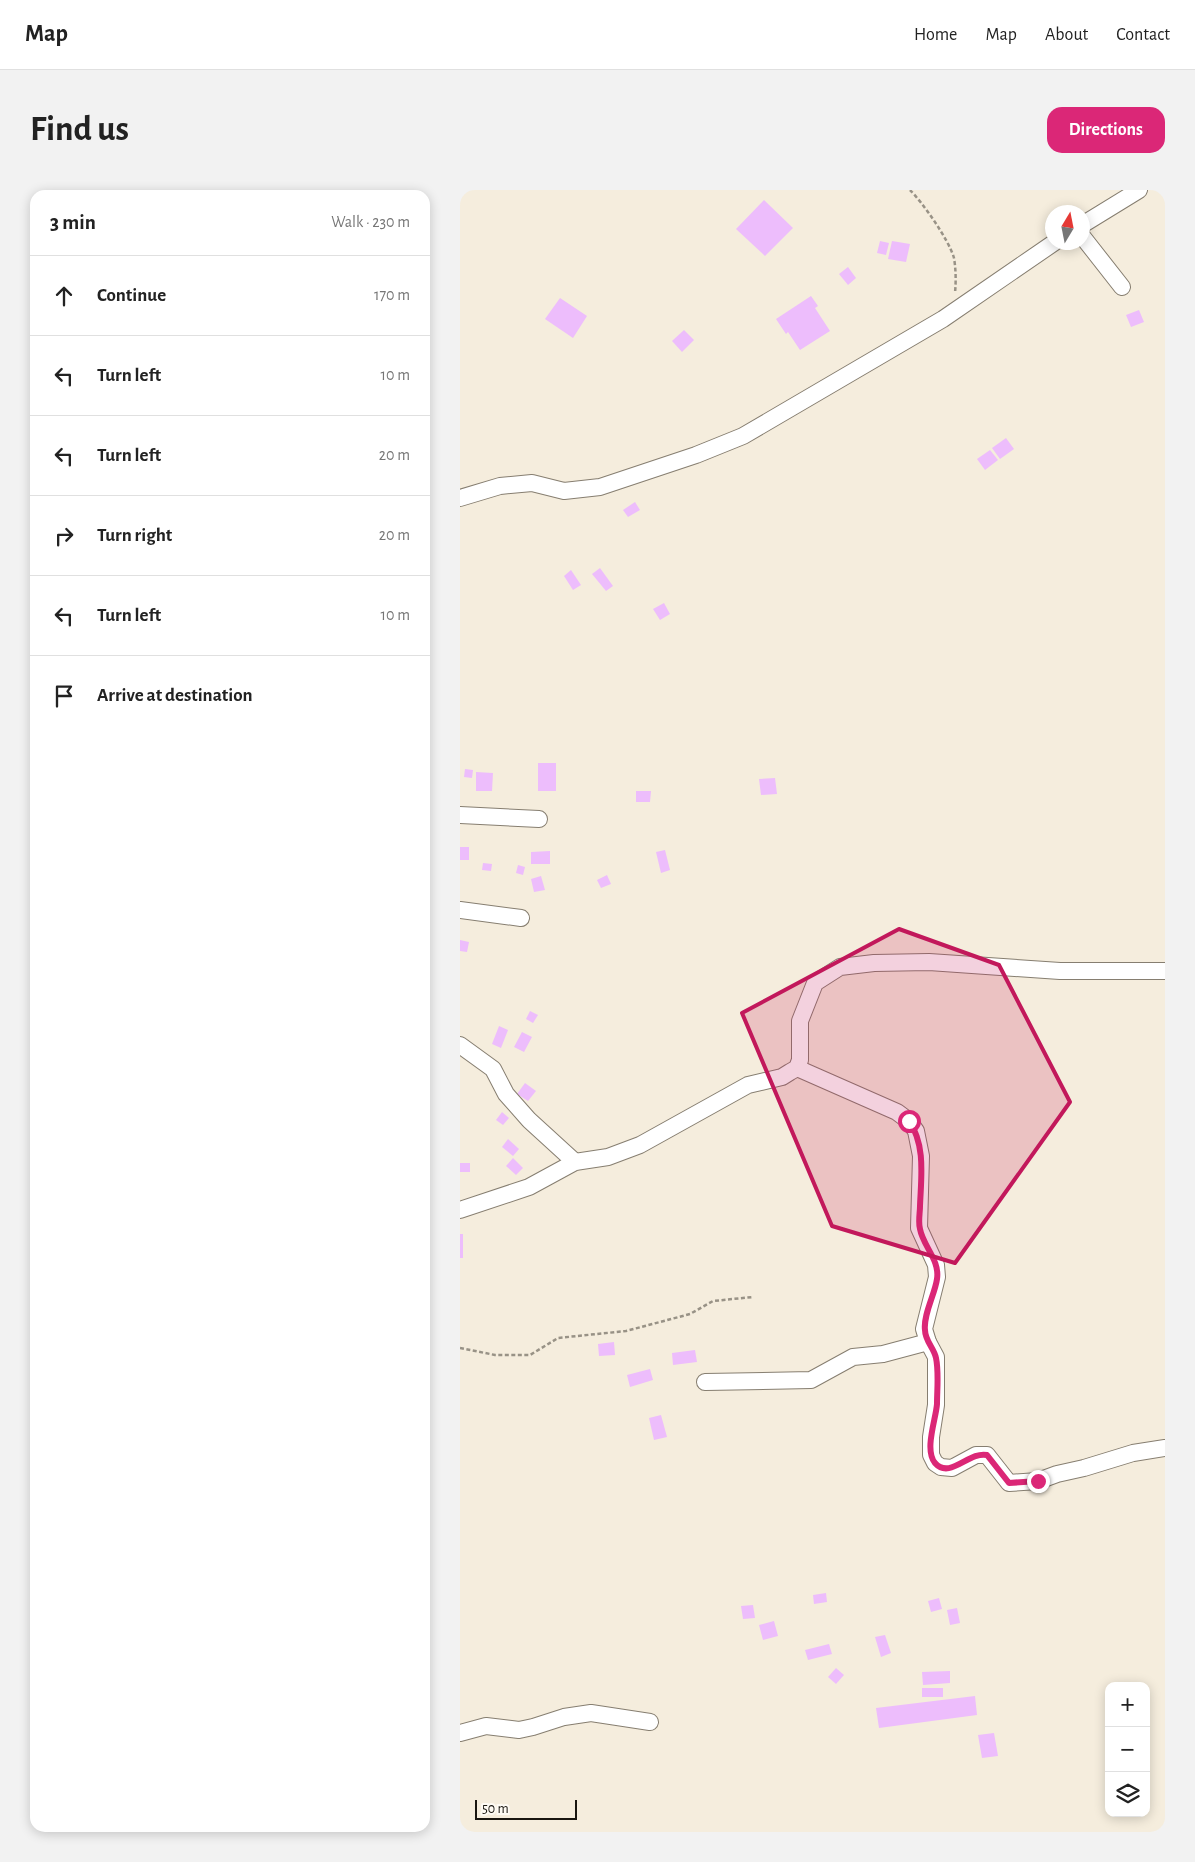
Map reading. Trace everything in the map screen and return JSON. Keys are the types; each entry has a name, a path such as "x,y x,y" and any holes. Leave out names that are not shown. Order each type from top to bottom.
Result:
{"street":[{"path":"1090,220 1139,190"},
{"path":"1090,246 1122,287"},
{"path":"460,498 500,486 532,483 564,491 600,487 696,455 735,439 943,319 1045,249"},
{"path":"460,815 538,819"},
{"path":"460,910 521,918"},
{"path":"460,1210 528,1187 575,1162 608,1157 640,1145 748,1085 782,1077 797,1068 800,1060 800,1021 815,983 840,967 874,963 929,962 1060,971 1165,971"},
{"path":"460,1045 493,1069 506,1094 529,1120 575,1162"},
{"path":"797,1068 897,1112 909,1121 916,1131 921,1156 919,1228 936,1266 937,1277 924,1329 936,1357 936,1405 931,1437 931,1455 935,1463 941,1467 952,1468 976,1455 987,1455 1009,1483 1038,1481 1132,1453 1165,1448"},
{"path":"705,1382 811,1380 853,1357 883,1354 928,1342"},
{"path":"460,1733 486,1726 519,1730 564,1716 591,1713 650,1722"}],"path":[{"path":"910,190 923,203 953,257 956,280 955,298"},
{"path":"460,1348 496,1355 530,1355 558,1338 626,1331 690,1314 714,1301 753,1297"}],"highlighted area":[{"path":"899,929 999,965 1070,1102 955,1263 832,1226 742,1013"}],"building":[{"path":"764,200 793,228 765,256 736,229"},
{"path":"880,241 889,243 886,255 877,253"},
{"path":"892,241 910,244 906,262 888,259"},
{"path":"848,267 856,278 848,285 839,274"},
{"path":"811,296 818,306 815,308 830,331 800,350 788,332 786,334 776,319"},
{"path":"560,298 587,316 573,338 545,319"},
{"path":"1139,310 1144,322 1131,327 1126,315"},
{"path":"684,330 694,340 682,352 672,341"},
{"path":"1006,438 1014,449 1000,459 992,448"},
{"path":"990,450 998,460 985,470 977,459"},
{"path":"635,502 640,510 628,517 623,510"},
{"path":"600,568 613,586 606,591 592,574"},
{"path":"571,570 581,585 573,590 564,576"},
{"path":"664,603 670,614 660,620 653,609"},
{"path":"538,763 556,763 556,791 538,791"},
{"path":"465,769 473,770 472,778 464,777"},
{"path":"476,772 493,773 492,791 476,791"},
{"path":"775,778 777,794 761,795 759,779"},
{"path":"636,791 651,791 650,802 636,802"},
{"path":"460,847 469,847 469,860 460,860"},
{"path":"665,850 670,870 661,873 656,852"},
{"path":"550,851 550,864 531,864 531,852"},
{"path":"483,863 492,864 491,871 482,870"},
{"path":"518,865 525,867 523,875 516,873"},
{"path":"607,875 611,884 601,888 597,880"},
{"path":"541,876 545,890 534,892 531,879"},
{"path":"460,940 469,942 467,952 460,951"},
{"path":"530,1011 538,1015 533,1023 526,1019"},
{"path":"499,1026 508,1030 501,1048 492,1044"},
{"path":"522,1032 532,1037 524,1052 514,1047"},
{"path":"525,1083 536,1091 528,1101 517,1094"},
{"path":"502,1112 509,1118 503,1125 496,1120"},
{"path":"508,1139 519,1149 513,1156 502,1147"},
{"path":"513,1158 523,1168 516,1175 506,1166"},
{"path":"460,1163 470,1163 470,1172 460,1172"},
{"path":"460,1234 463,1234 463,1258 460,1258"},
{"path":"614,1342 615,1355 599,1356 598,1344"},
{"path":"695,1350 697,1362 673,1365 672,1353"},
{"path":"650,1369 653,1380 630,1387 627,1375"},
{"path":"661,1415 667,1437 654,1440 649,1418"},
{"path":"826,1593 827,1602 814,1604 813,1595"},
{"path":"939,1598 942,1609 931,1612 928,1601"},
{"path":"753,1605 755,1618 743,1619 741,1606"},
{"path":"957,1608 960,1623 950,1625 947,1610"},
{"path":"774,1621 778,1636 763,1640 759,1625"},
{"path":"885,1635 891,1653 881,1657 875,1637"},
{"path":"829,1644 832,1654 808,1660 805,1650"},
{"path":"836,1668 844,1675 836,1684 828,1677"},
{"path":"950,1671 950,1683 923,1685 922,1672"},
{"path":"922,1688 943,1688 943,1697 922,1697"},
{"path":"975,1696 977,1715 879,1728 876,1708"},
{"path":"994,1733 998,1756 982,1758 978,1735"}],"route":[{"path":"909,1121 916,1131 921,1156 919,1228 932,1255 937,1277 924,1329 936,1357 936,1405 931,1437 931,1455 935,1463 941,1467 952,1468 976,1455 987,1455 1009,1483 1038,1481"}]}
